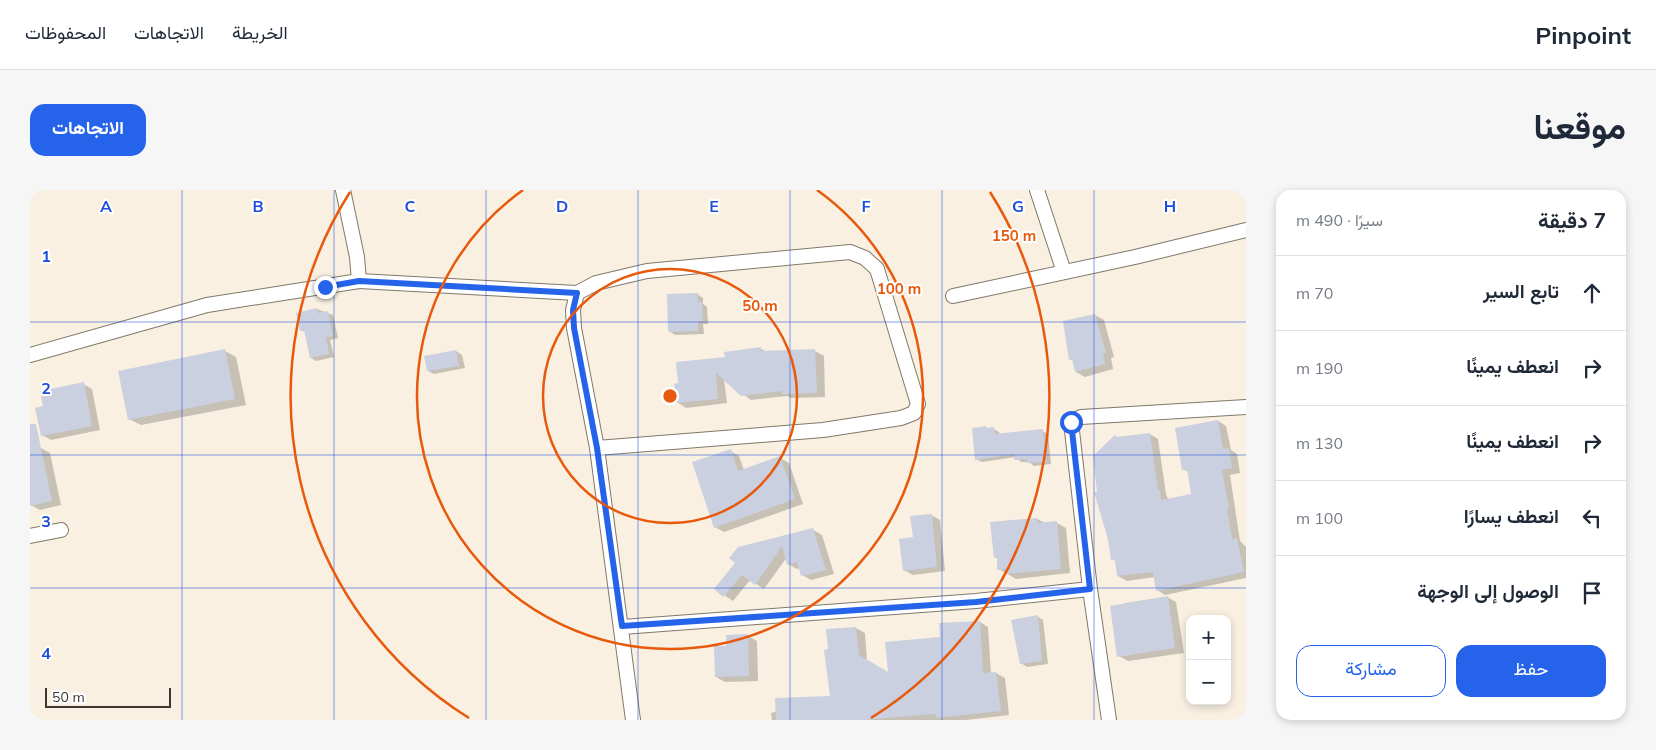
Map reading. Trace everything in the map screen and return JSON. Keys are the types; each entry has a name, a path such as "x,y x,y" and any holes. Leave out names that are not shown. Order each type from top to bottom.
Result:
{"street":[{"path":"343,190 357,257 359,281"},
{"path":"1037,190 1064,272"},
{"path":"953,296 1246,230"},
{"path":"30,356 207,305 359,281 577,293 596,283 648,271 850,252 865,258 877,269 918,404 914,413 908,416 850,426 597,448"},
{"path":"577,293 573,310 574,328 597,448 633,720"},
{"path":"1109,720 1090,589 1071,422 1081,417 1245,410"},
{"path":"30,536 61,530"},
{"path":"622,626 976,602 1090,589"}],"building":[{"path":"698,293 698,302 702,302 703,321 698,321 698,331 668,332 667,294"},
{"path":"317,308 318,313 328,311 333,336 326,337 329,354 310,358 304,330 300,331 296,313"},
{"path":"1095,314 1106,353 1103,353 1105,364 1075,372 1072,359 1069,360 1063,321"},
{"path":"761,347 761,351 815,349 817,393 781,394 781,391 741,396 716,373 718,399 676,403 674,384 678,383 676,362 725,357 724,352"},
{"path":"225,349 235,399 128,420 118,371"},
{"path":"456,350 459,366 427,371 424,356"},
{"path":"84,382 92,426 41,436 35,408 43,406 40,391"},
{"path":"1218,420 1223,449 1229,448 1232,468 1222,470 1232,539 1237,538 1244,572 1156,591 1153,572 1117,576 1115,560 1111,560 1108,539 1094,492 1097,492 1093,456 1115,435 1117,437 1150,433 1161,500 1191,494 1187,469 1182,470 1175,428"},
{"path":"30,424 36,424 52,501 30,506"},
{"path":"986,426 986,428 994,427 995,434 1043,429 1046,462 1027,463 1027,459 1014,460 1014,454 975,460 972,428"},
{"path":"731,449 738,471 780,456 795,499 714,528 692,462"},
{"path":"932,514 937,567 903,571 899,539 913,537 910,516"},
{"path":"1037,518 1037,523 1057,521 1061,569 1006,574 1005,569 997,570 997,557 994,558 990,522"},
{"path":"813,528 826,570 801,576 797,562 787,565 782,546 755,585 742,575 723,597 714,589 735,563 729,558 738,547"},
{"path":"1168,596 1175,648 1117,657 1110,606"},
{"path":"1038,615 1042,661 1020,664 1011,620"},
{"path":"980,621 983,673 996,672 1001,711 936,718 936,714 864,720 776,720 775,698 830,696 824,650 828,649 826,629 856,627 859,655 888,672 885,642 940,637 939,623"},
{"path":"748,634 749,676 715,677 714,646 726,646 726,635"}],"route":[{"path":"325,287 359,281 479,286 577,293 573,310 574,328 597,448 622,626 976,602 1090,589 1071,422"}]}
